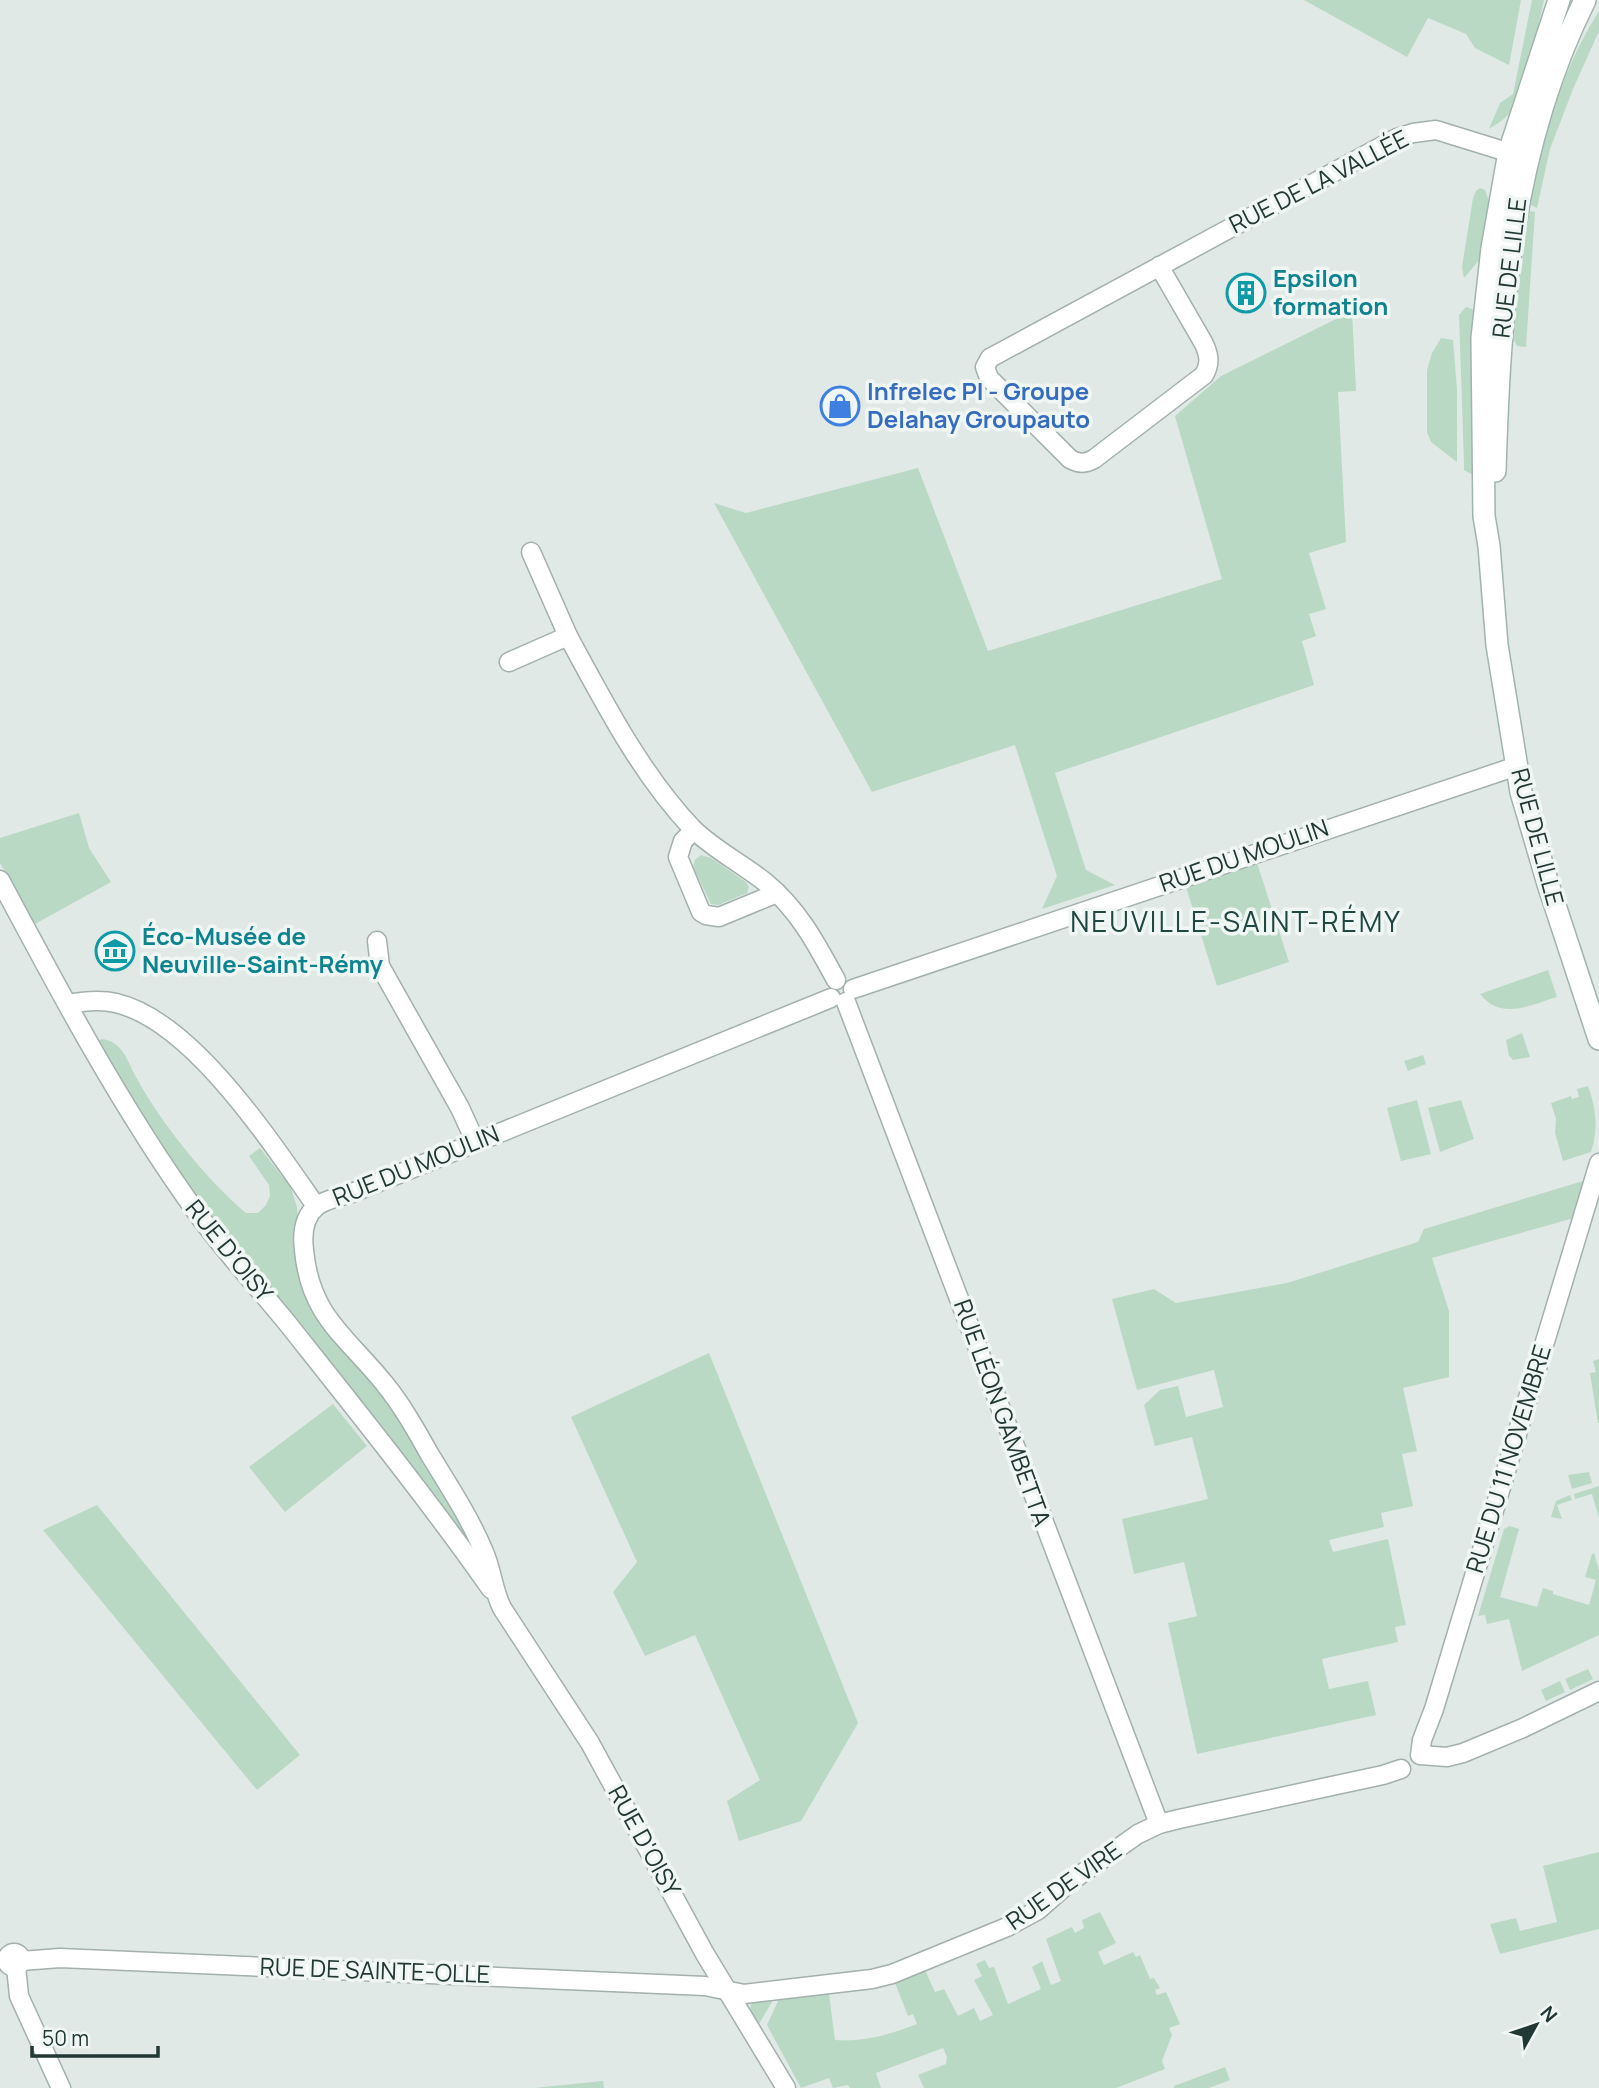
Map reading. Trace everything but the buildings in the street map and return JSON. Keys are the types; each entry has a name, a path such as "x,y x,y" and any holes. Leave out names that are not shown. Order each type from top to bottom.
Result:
{"main road":[{"name":"RUE DE LILLE","path":"1559,0 1518,155 1513,234 1501,332 1494,519 1489,546 1497,645 1521,792 1599,1039"},
{"name":"RUE DE LILLE","path":"1518,155 1585,0"}],"street":[{"name":"RUE DE LA VALLÉE","path":"1159,266 1208,352 1208,365 1204,375 1094,459 1076,463 989,378 985,372 990,358 1159,266 1397,138 1436,130 1518,155"},
{"path":"531,552 568,636 639,756 669,800 694,830 778,893 810,932 836,980 846,980 843,996"},
{"path":"509,662 568,636"},
{"name":"RUE DU MOULIN","path":"68,1004 94,1000 117,1003 152,1019 188,1046 222,1082 317,1206 843,996 1517,766"},
{"path":"694,830 683,841 678,857 701,912 719,918 778,893"},
{"name":"RUE D'OISY","path":"0,880 138,1124 198,1215 333,1381 496,1597 590,1743 727,1991 786,2088"},
{"path":"377,941 380,966 460,1108 476,1143"},
{"name":"RUE LÉON GAMBETTA","path":"843,996 1159,1824"},
{"name":"RUE DU 11 NOVEMBRE","path":"1599,1163 1434,1709 1422,1740 1420,1755 1447,1757 1463,1753 1523,1728 1599,1691"},
{"name":"RUE D'OISY","path":"317,1206 306,1220 303,1244 310,1283 317,1302 334,1328 379,1377 409,1419 478,1539 488,1562 496,1597"},
{"name":"RUE DE VIRE","path":"727,1991 744,1994 772,1991 872,1979 900,1971 999,1931 1028,1916 1070,1882 1138,1834 1159,1824 1401,1769"},
{"name":"RUE DE SAINTE-OLLE","path":"11,1961 60,1958 395,1971 705,1986 727,1991"},
{"path":"11,1961 19,1996 61,2088"}],"green space":[{"path":"1304,0 1521,0 1509,65 1475,48 1466,34 1428,18 1407,57"},
{"path":"1532,0 1544,0 1525,77 1507,116 1489,129 1500,103 1513,94"},
{"path":"1599,11 1599,31 1550,149 1537,208 1529,204 1537,158 1541,153 1564,79"},
{"path":"1480,188 1485,190 1489,201 1480,259 1464,278 1462,267 1473,198"},
{"path":"1529,211 1535,212 1526,347 1517,346 1512,336"},
{"path":"1466,307 1475,310 1473,475 1464,470 1459,315"},
{"path":"1352,311 1356,391 1338,392 1346,542 1309,553 1326,609 1309,614 1316,636 1302,641 1314,685 1055,773 1086,870 1115,885 1042,909 1057,876 1015,745 872,792 714,503 746,513 918,468 988,651 1222,579 1175,416 1221,376"},
{"path":"1441,338 1453,340 1457,390 1457,462 1431,442 1427,432 1427,370 1432,353"},
{"path":"79,813 89,848 111,882 35,924 0,863 0,838"},
{"path":"701,855 711,858 746,882 749,887 747,893 718,905 711,904 693,867 695,860"},
{"path":"1257,863 1289,962 1217,986 1186,887"},
{"path":"1548,970 1557,997 1526,1007 1506,1009 1488,1002 1480,994"},
{"path":"1522,1033 1530,1057 1513,1060 1509,1056 1506,1040"},
{"path":"101,1039 119,1048 171,1131 215,1184 246,1213 258,1213 270,1196 269,1185 249,1156 260,1148 284,1179 288,1179 297,1207 300,1258 465,1522 479,1562 211,1220 154,1135 98,1042"},
{"path":"1423,1055 1426,1064 1408,1071 1404,1061"},
{"path":"1588,1086 1596,1119 1591,1152 1563,1161 1555,1133 1556,1119 1551,1103 1571,1096 1572,1099 1579,1097 1577,1089"},
{"path":"1417,1100 1431,1154 1401,1161 1387,1108"},
{"path":"1461,1100 1474,1139 1440,1152 1428,1108"},
{"path":"1583,1181 1584,1186 1574,1218 1432,1258 1449,1311 1449,1377 1403,1388 1417,1451 1402,1454 1413,1506 1381,1513 1384,1527 1329,1540 1333,1552 1388,1539 1406,1625 1395,1627 1398,1642 1322,1659 1329,1689 1368,1681 1376,1715 1197,1754 1168,1623 1197,1616 1184,1562 1134,1574 1122,1519 1208,1499 1192,1437 1155,1446 1144,1405 1160,1390 1178,1386 1186,1417 1223,1407 1214,1370 1137,1390 1112,1299 1154,1289 1176,1303 1287,1283 1418,1242 1424,1229"},
{"path":"709,1353 858,1723 801,1821 739,1841 727,1801 760,1780 695,1635 645,1656 613,1592 637,1562 571,1417"},
{"path":"1599,1359 1598,1423 1590,1373 1596,1372 1593,1361"},
{"path":"333,1404 367,1446 285,1512 249,1467"},
{"path":"1589,1472 1592,1483 1572,1489 1568,1475"},
{"path":"1599,1486 1599,1518 1592,1494 1575,1499 1574,1494"},
{"path":"1570,1495 1572,1500 1557,1505 1562,1519 1551,1517 1556,1501"},
{"path":"97,1505 300,1755 257,1790 43,1530"},
{"path":"1510,1526 1519,1529 1500,1597 1537,1607 1543,1588 1553,1591 1553,1594 1589,1605 1596,1580 1585,1577 1594,1553 1599,1570 1599,1635 1522,1671 1509,1619 1487,1624 1485,1615 1478,1616 1504,1529"},
{"path":"1588,1669 1593,1679 1570,1690 1565,1679"},
{"path":"1560,1681 1565,1692 1546,1701 1541,1690"},
{"path":"1599,1852 1599,1929 1500,1954 1490,1924 1516,1918 1520,1931 1557,1922 1543,1866"},
{"path":"1100,1912 1116,1943 1098,1952 1104,1965 1133,1952 1136,1957 1140,1955 1150,1979 1154,1978 1160,1988 1155,1990 1157,1995 1166,1992 1180,2024 1169,2028 1172,2035 1162,2061 1165,2069 1116,2088 924,2088 918,2075 946,2064 947,2057 943,2048 876,2073 881,2088 850,2088 848,2085 833,2088 829,2078 801,2088 767,2025 779,1999 829,1994 835,2040 866,2039 907,2028 917,2024 913,2014 908,2016 895,1983 925,1970 935,1992 944,1989 958,2016 974,2008 980,2021 993,2015 974,1980 982,1976 976,1964 985,1960 989,1968 994,1967 1008,2004 1041,1989 1032,1967 1042,1961 1051,1985 1061,1981 1046,1939 1072,1927 1075,1933 1084,1928 1082,1920"},
{"path":"771,1999 772,2002 759,2024 750,2010 751,2004"},
{"path":"1225,2067 1230,2080 1209,2088 1174,2088 1174,2086"},
{"path":"603,2081 604,2088 534,2088"}],"place":[{"name":"Epsilon formation","path":"1246,293"},
{"name":"Infrelec Pl - Groupe Delahay Groupauto","path":"840,406"},
{"name":"Éco-Musée de Neuville-Saint-Rémy","path":"115,951"}],"district":[{"name":"NEUVILLE-SAINT-RÉMY","path":"1236,922"}]}
